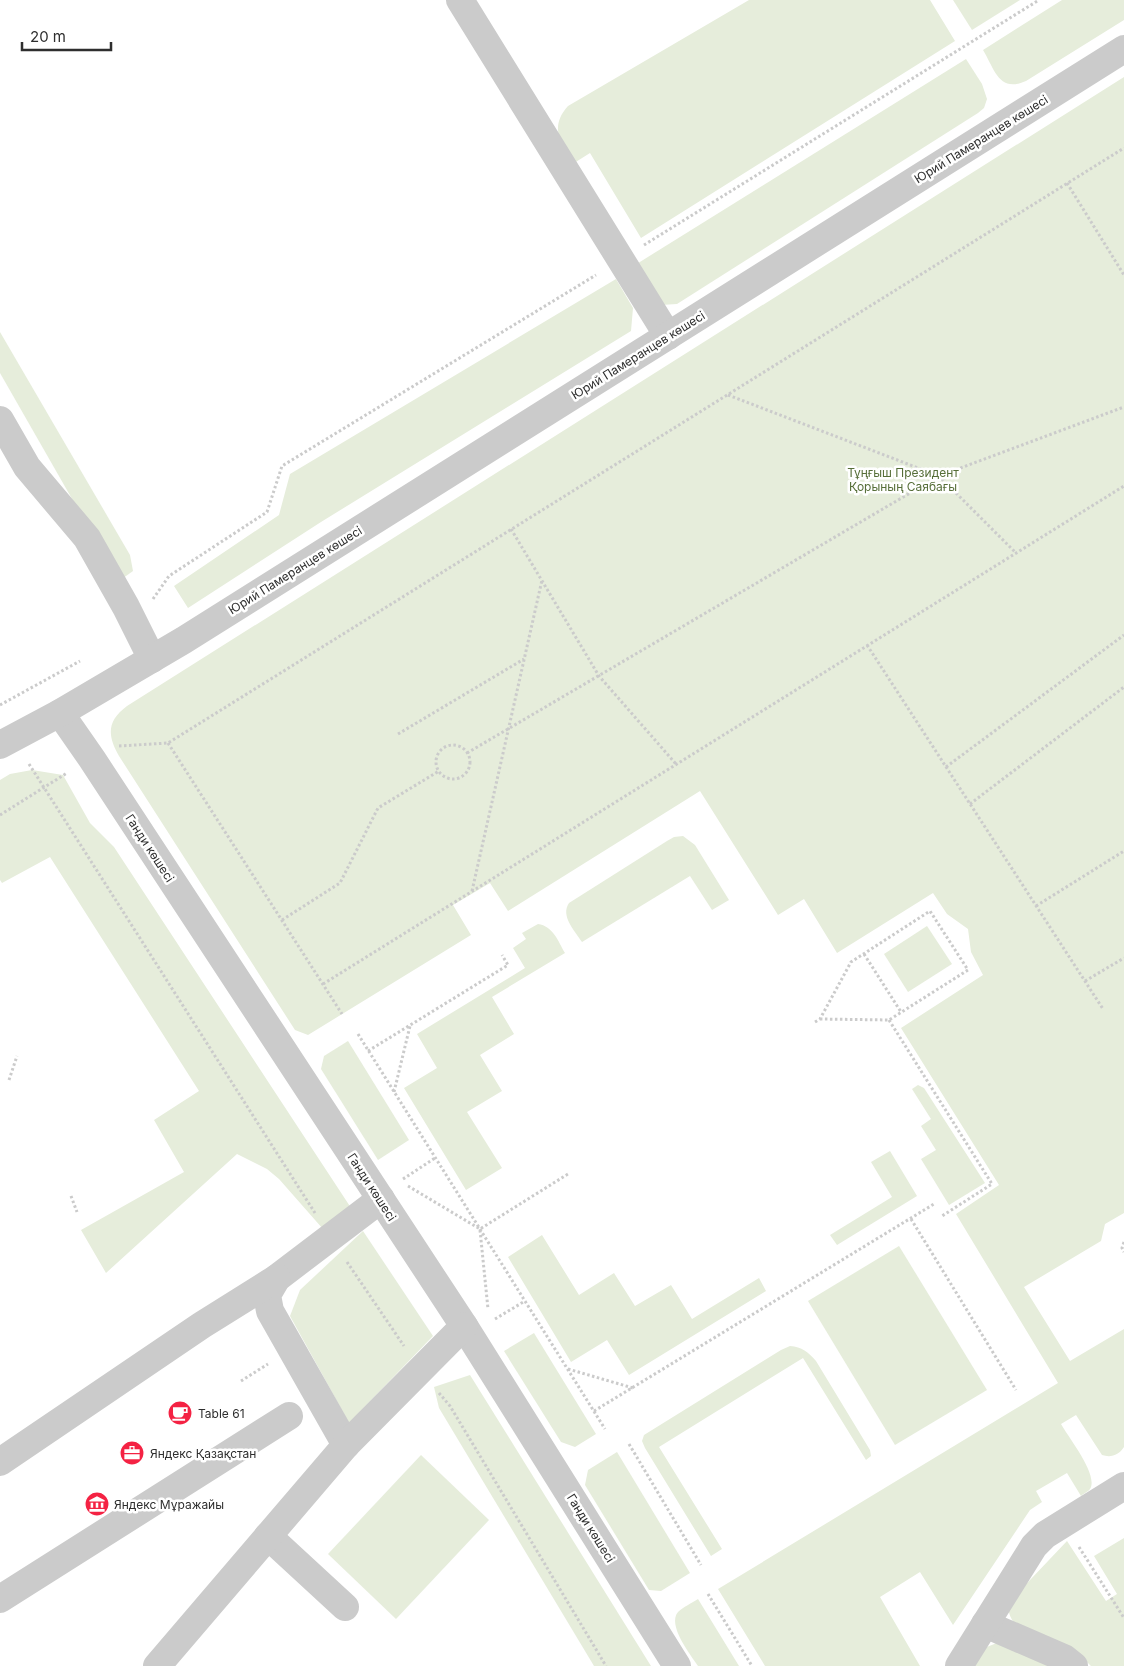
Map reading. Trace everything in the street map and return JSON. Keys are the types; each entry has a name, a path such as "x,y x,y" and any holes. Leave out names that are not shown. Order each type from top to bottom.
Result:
{"street":[{"path":"460,0 668,336"},
{"name":"Юрий Памеранцев көшесі","path":"0,745 60,713 152,659 1124,49"},
{"path":"0,420 27,467 87,538 126,607 152,659"},
{"name":"Ганди көшесі","path":"60,713 98,767 381,1199 477,1324 676,1666"},
{"path":"0,1462 194,1330 277,1278 381,1199"},
{"path":"277,1278 267,1294 270,1311 346,1445"},
{"path":"157,1666 346,1445 477,1324"},
{"path":"0,1599 289,1416"},
{"path":"959,1666 1034,1546 1045,1535 1124,1486"},
{"path":"268,1536 345,1607"},
{"path":"985,1624 1064,1658 1074,1666"}],"path":[{"path":"133,622 157,594 169,576 266,512 282,466 621,260 1039,0"},
{"path":"114,746 168,743 1124,148"},
{"path":"1067,183 1124,275"},
{"path":"727,395 939,476 1016,553"},
{"path":"467,753 939,476 1124,407"},
{"path":"323,984 1124,486"},
{"path":"511,529 599,676 676,764"},
{"path":"472,891 542,580"},
{"path":"946,767 1124,635"},
{"path":"867,646 1103,1009"},
{"path":"398,734 524,659"},
{"path":"0,705 80,661"},
{"path":"970,804 1124,687"},
{"path":"168,743 342,1014"},
{"path":"454,745 467,753 469,764 467,770 459,778 448,778 439,771 436,766 437,755 444,748 454,745"},
{"path":"29,764 43,788"},
{"path":"282,920 340,883 378,808 439,771"},
{"path":"0,814 67,773"},
{"path":"1036,906 1124,851"},
{"path":"816,1022 820,1019 851,962 930,912 968,970 889,1020 820,1019"},
{"path":"864,954 901,1012"},
{"path":"368,1051 508,965 502,955"},
{"path":"1085,981 1124,958"},
{"path":"889,1020 992,1184 942,1216"},
{"path":"394,1092 410,1025"},
{"path":"358,1034 605,1429"},
{"path":"9,1080 17,1056"},
{"path":"436,1158 400,1181 480,1228"},
{"path":"480,1228 568,1174"},
{"path":"72,1196 77,1212"},
{"path":"594,1412 934,1204"},
{"path":"911,1219 1016,1390"},
{"path":"480,1228 489,1313"},
{"path":"1124,1242 1122,1248 1124,1252"},
{"path":"477,1324 525,1301"},
{"path":"567,1368 633,1388"},
{"path":"629,1444 702,1565"},
{"path":"1064,1523 1124,1618"},
{"path":"708,1594 752,1666"}],"green space":[{"path":"749,0 930,0 955,41 641,238 590,153 571,165 559,135 559,121 562,114 568,106"},
{"path":"953,0 1020,0 972,30"},
{"path":"1062,0 1124,0 1124,20 1026,81 1017,84 1004,82 995,72 983,50"},
{"path":"966,59 982,84 987,99 984,108 978,113 677,304 661,305 635,265"},
{"name":"Тұңғыш Президент Қорының Саябағы","path":"1124,77 1124,1213 1105,1224 1101,1241 1024,1287 1070,1361 1124,1329 1124,1447 1114,1455 1102,1455 1076,1415 1061,1424 1087,1466 1092,1483 1090,1489 1081,1496 1067,1473 1036,1491 1042,1502 1030,1510 953,1625 920,1572 880,1597 920,1666 765,1666 718,1589 1058,1383 956,1214 999,1185 901,1028 983,975 971,952 968,929 947,914 933,893 837,953 804,899 778,915 700,791 508,911 490,883 453,905 471,935 308,1035 295,1030 119,756 112,741 111,729 116,717 127,706"},
{"path":"616,279 633,308 631,331 321,522 188,608 174,586 279,515 290,474"},
{"path":"0,332 130,555 133,571 119,581 0,373"},
{"path":"32,770 63,775 90,823 114,847 357,1217 330,1237 279,1179 267,1169 237,1154 106,1273 81,1230 184,1172 154,1120 199,1091 50,857 2,883 0,880 0,780 10,774"},
{"path":"683,836 695,845 729,900 712,910 690,876 582,942 567,918 566,913 569,903 667,841 674,837"},
{"path":"538,924 551,931 565,953 492,997 514,1034 480,1055 502,1091 467,1112 502,1168 466,1190 404,1088 437,1068 417,1034 525,968 513,948 526,939 522,933"},
{"path":"927,926 952,964 908,992 884,954"},
{"path":"348,1041 409,1140 378,1160 321,1069 324,1056"},
{"path":"918,1085 924,1088 985,1183 949,1205 921,1159 936,1150 921,1126 931,1119 912,1089"},
{"path":"890,1151 917,1196 837,1245 830,1235 892,1197 871,1162"},
{"path":"363,1231 433,1336 349,1423 290,1316 300,1290"},
{"path":"542,1235 579,1295 614,1273 635,1306 671,1285 692,1319 759,1278 766,1291 629,1375 607,1340 571,1362 508,1257"},
{"path":"899,1246 987,1390 895,1445 808,1301"},
{"path":"534,1333 596,1434 575,1447 561,1442 504,1351"},
{"path":"790,1346 804,1350 816,1361 870,1450 871,1456 866,1460 803,1358 659,1447 722,1549 711,1556 645,1448 642,1441 644,1435"},
{"path":"470,1375 651,1666 594,1666 439,1408 434,1387"},
{"path":"617,1452 690,1573 661,1591 649,1590 585,1485 588,1470"},
{"path":"421,1455 489,1520 396,1619 328,1554"},
{"path":"1124,1538 1124,1666 1091,1666 1086,1661 1014,1623 1009,1612 1010,1601 1067,1541 1106,1601 1117,1594 1094,1556"},
{"path":"698,1599 739,1666 698,1666 685,1647 677,1632 675,1618 680,1610"},
{"path":"1002,1641 1053,1666 972,1666 979,1650"}],"place":[{"name":"Table 61","path":"180,1413"},
{"name":"Яндекс Қазақстан","path":"132,1453"},
{"name":"Яндекс Мұражайы","path":"97,1504"}]}
